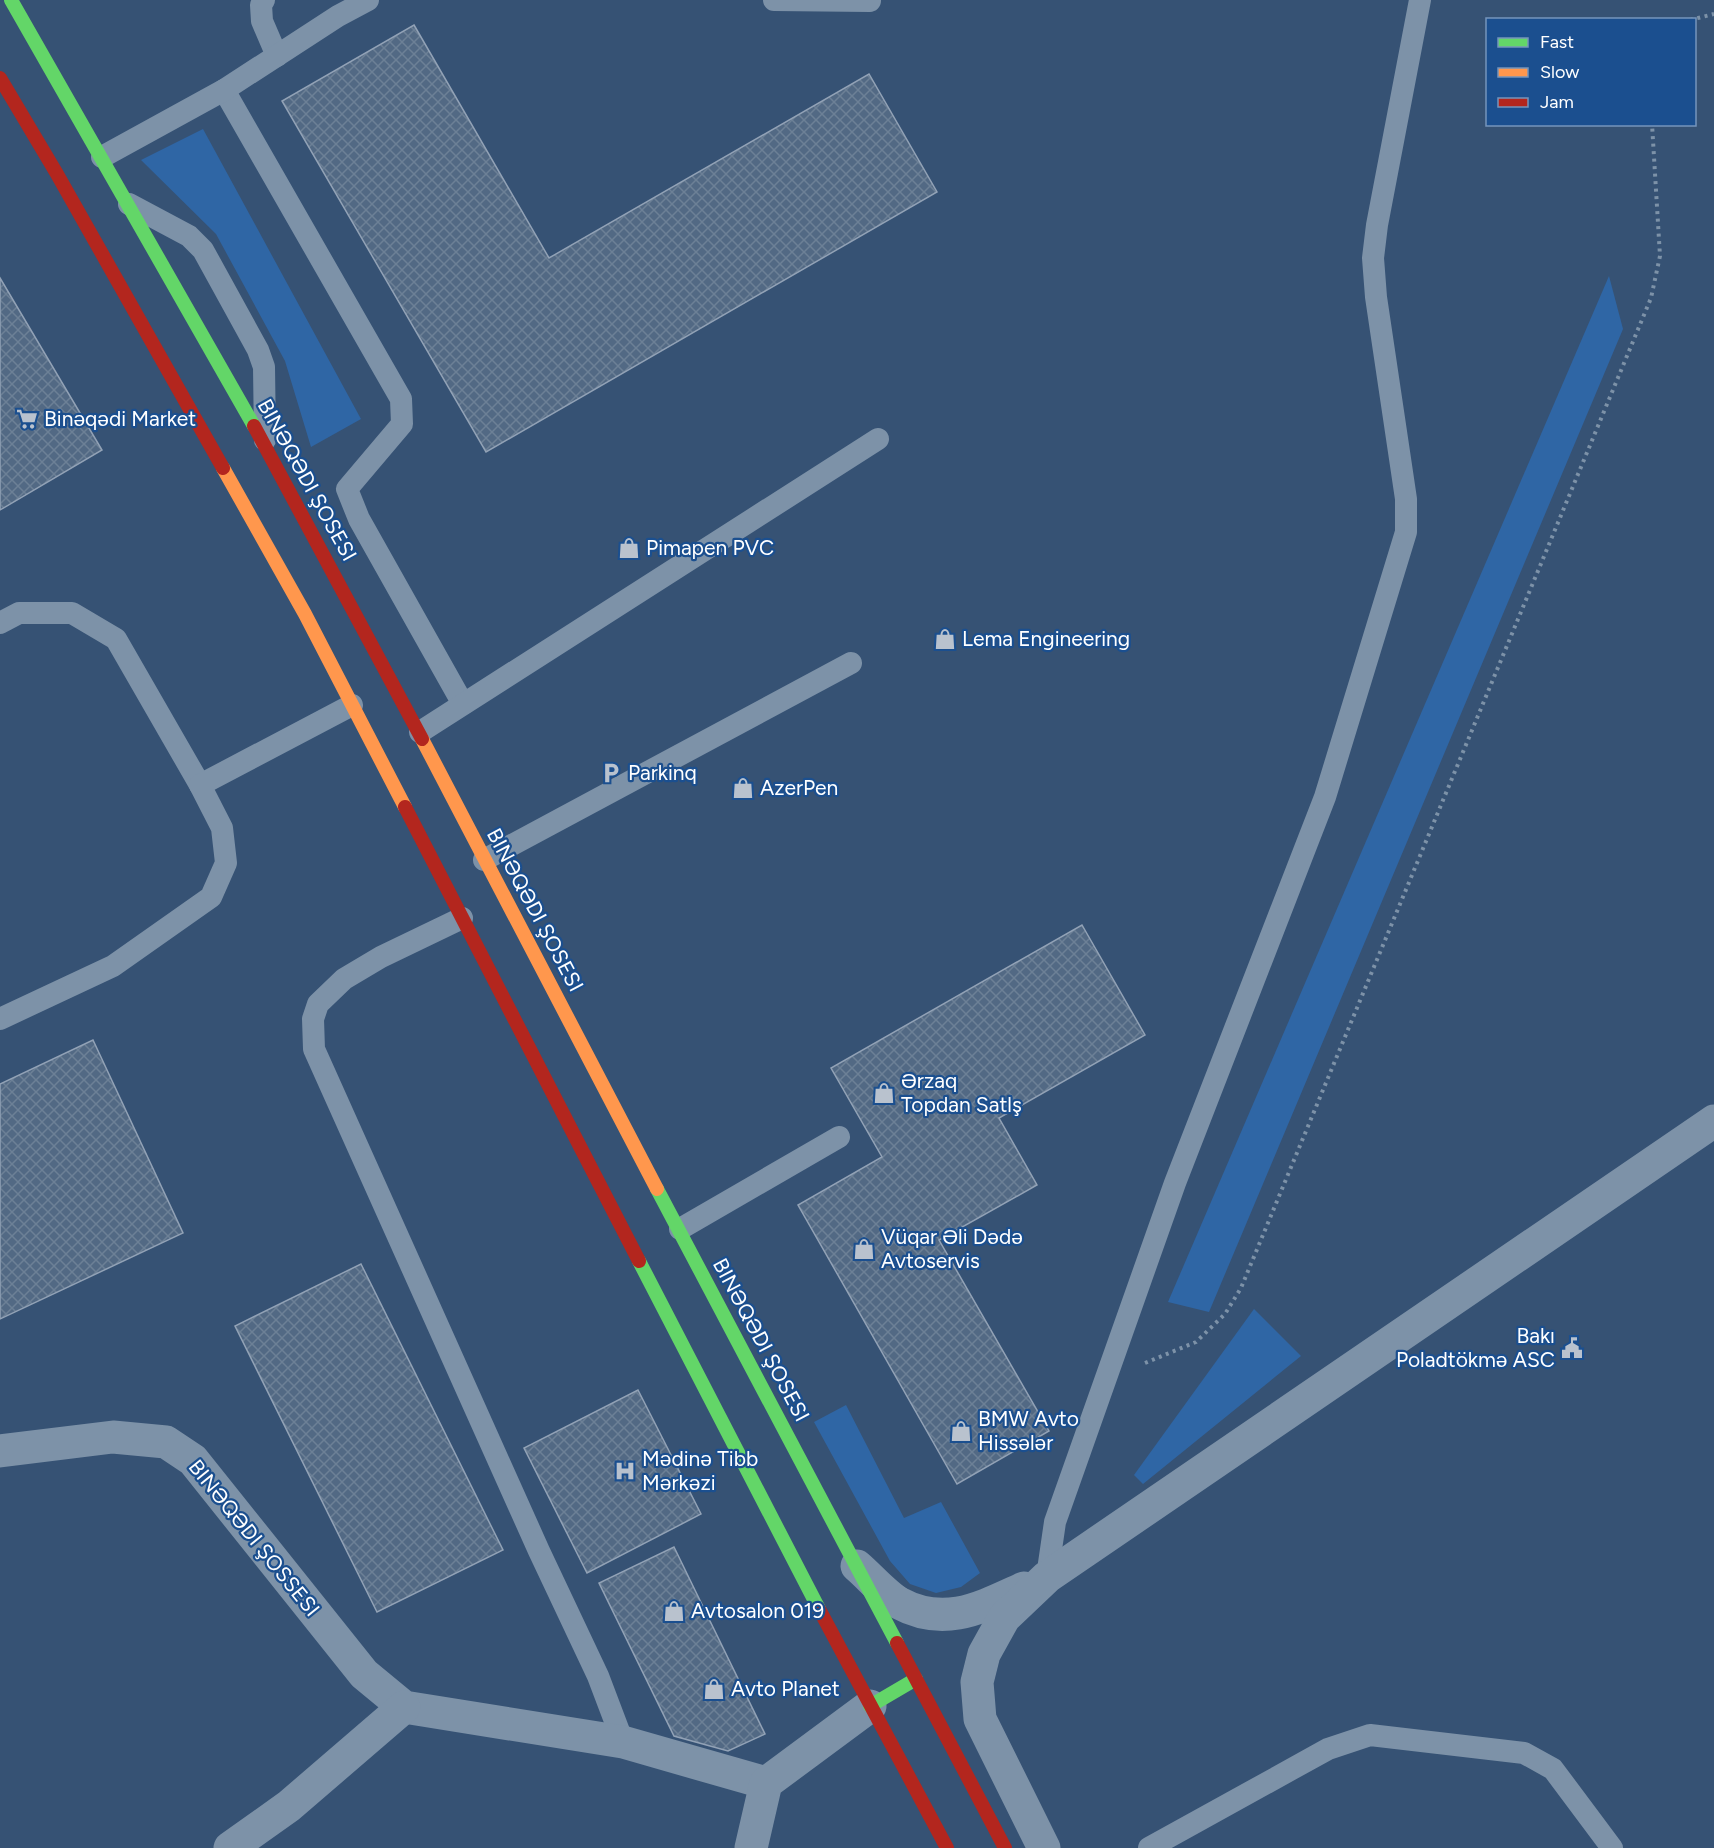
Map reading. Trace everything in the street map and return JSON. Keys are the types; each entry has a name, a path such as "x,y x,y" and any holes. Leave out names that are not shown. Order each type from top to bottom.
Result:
{"main road":[{"name":"BINƏQƏDI ŞOSESI","path":"10,0 102,157 265,448 420,732 484,860 1005,1848"},
{"path":"0,78 57,174 305,614 870,1706 947,1848"},
{"path":"870,1706 916,1679"}],"street":[{"path":"855,1564 898,1602 922,1612 947,1616 978,1610 1047,1577 1714,1121"},
{"name":"BINƏQƏDI ŞOSSESI","path":"0,1452 113,1437 166,1442 193,1460 364,1674 404,1707"},
{"path":"1044,1848 980,1719 977,1682 984,1654 1004,1618 1047,1577"},
{"path":"751,1848 766,1783 870,1706"},
{"path":"230,1848 289,1806 404,1707 623,1742 766,1783"}],"lane":[{"path":"264,0 261,5 262,21 277,56"},
{"path":"102,157 224,90 338,16 368,0"},
{"path":"774,0 870,1"},
{"path":"1047,1577 1054,1522 1175,1184 1325,797 1406,532 1405,491 1376,297 1373,258 1377,225 1420,0"},
{"path":"224,90 401,399 402,424 347,489 359,519 463,704"},
{"path":"127,203 189,236 203,250 258,350 264,367 265,448"},
{"path":"420,732 878,439"},
{"path":"0,623 19,613 72,613 116,639 200,785 222,828 226,862 211,897 113,966 0,1019"},
{"path":"484,860 851,663"},
{"path":"200,785 352,705"},
{"path":"462,918 381,957 344,979 318,1004 313,1019 314,1049 539,1551 598,1676 623,1742"},
{"path":"680,1229 839,1137"},
{"path":"1149,1848 1328,1749 1370,1735 1524,1753 1553,1769 1612,1848"}],"path":[{"path":"1696,18 1714,14"},
{"path":"1105,1380 1196,1342 1225,1314 1241,1288 1651,298 1660,256 1652,126"}],"shaded area":[{"path":"203,129 361,419 311,447 285,361 216,234 141,160"},
{"path":"1609,276 1623,329 1209,1312 1168,1302"},
{"path":"1254,1309 1301,1356 1143,1484 1134,1475"},
{"path":"846,1405 904,1518 941,1502 980,1573 961,1587 936,1593 910,1584 890,1561 814,1422"}],"building":[{"path":"414,25 549,258 869,74 937,192 486,452 282,101"},
{"path":"0,278 102,450 0,510"},
{"path":"1082,925 1145,1035 999,1118 1037,1185 939,1240 1049,1431 957,1484 798,1205 882,1157 831,1068"},
{"path":"93,1040 183,1233 0,1319 0,1084"},
{"path":"361,1264 503,1550 377,1612 235,1326"},
{"path":"638,1390 701,1514 587,1573 524,1448"},
{"path":"674,1547 765,1734 728,1751 674,1736 599,1583"}],"traffic: fast":[{"path":"11,0 254,426"},
{"path":"657,1189 897,1643"},
{"path":"639,1261 819,1609"},
{"path":"870,1706 916,1679"}],"traffic: slow":[{"path":"223,468 305,614 405,807"},
{"path":"422,739 657,1189"}],"traffic: jam":[{"path":"0,78 57,174 223,468"},
{"path":"254,426 422,739"},
{"path":"405,807 639,1261"},
{"path":"819,1609 947,1848"},
{"path":"897,1643 1005,1848"}],"place":[{"name":"Binəqədi Market","path":"27,419"},
{"name":"Pimapen PVC","path":"629,548"},
{"name":"Lema Engineering","path":"945,639"},
{"name":"Parkinq","path":"611,773"},
{"name":"AzerPen","path":"743,788"},
{"name":"Ərzaq Topdan Satlş","path":"884,1093"},
{"name":"Vüqar Əli Dədə Avtoservis","path":"864,1249"},
{"name":"Bakı Poladtökmə ASC","path":"1572,1348"},
{"name":"BMW Avto Hissələr","path":"961,1431"},
{"name":"Mədinə Tibb Mərkəzi","path":"625,1471"},
{"name":"Avtosalon 019","path":"674,1611"},
{"name":"Avto Planet","path":"714,1689"}]}
